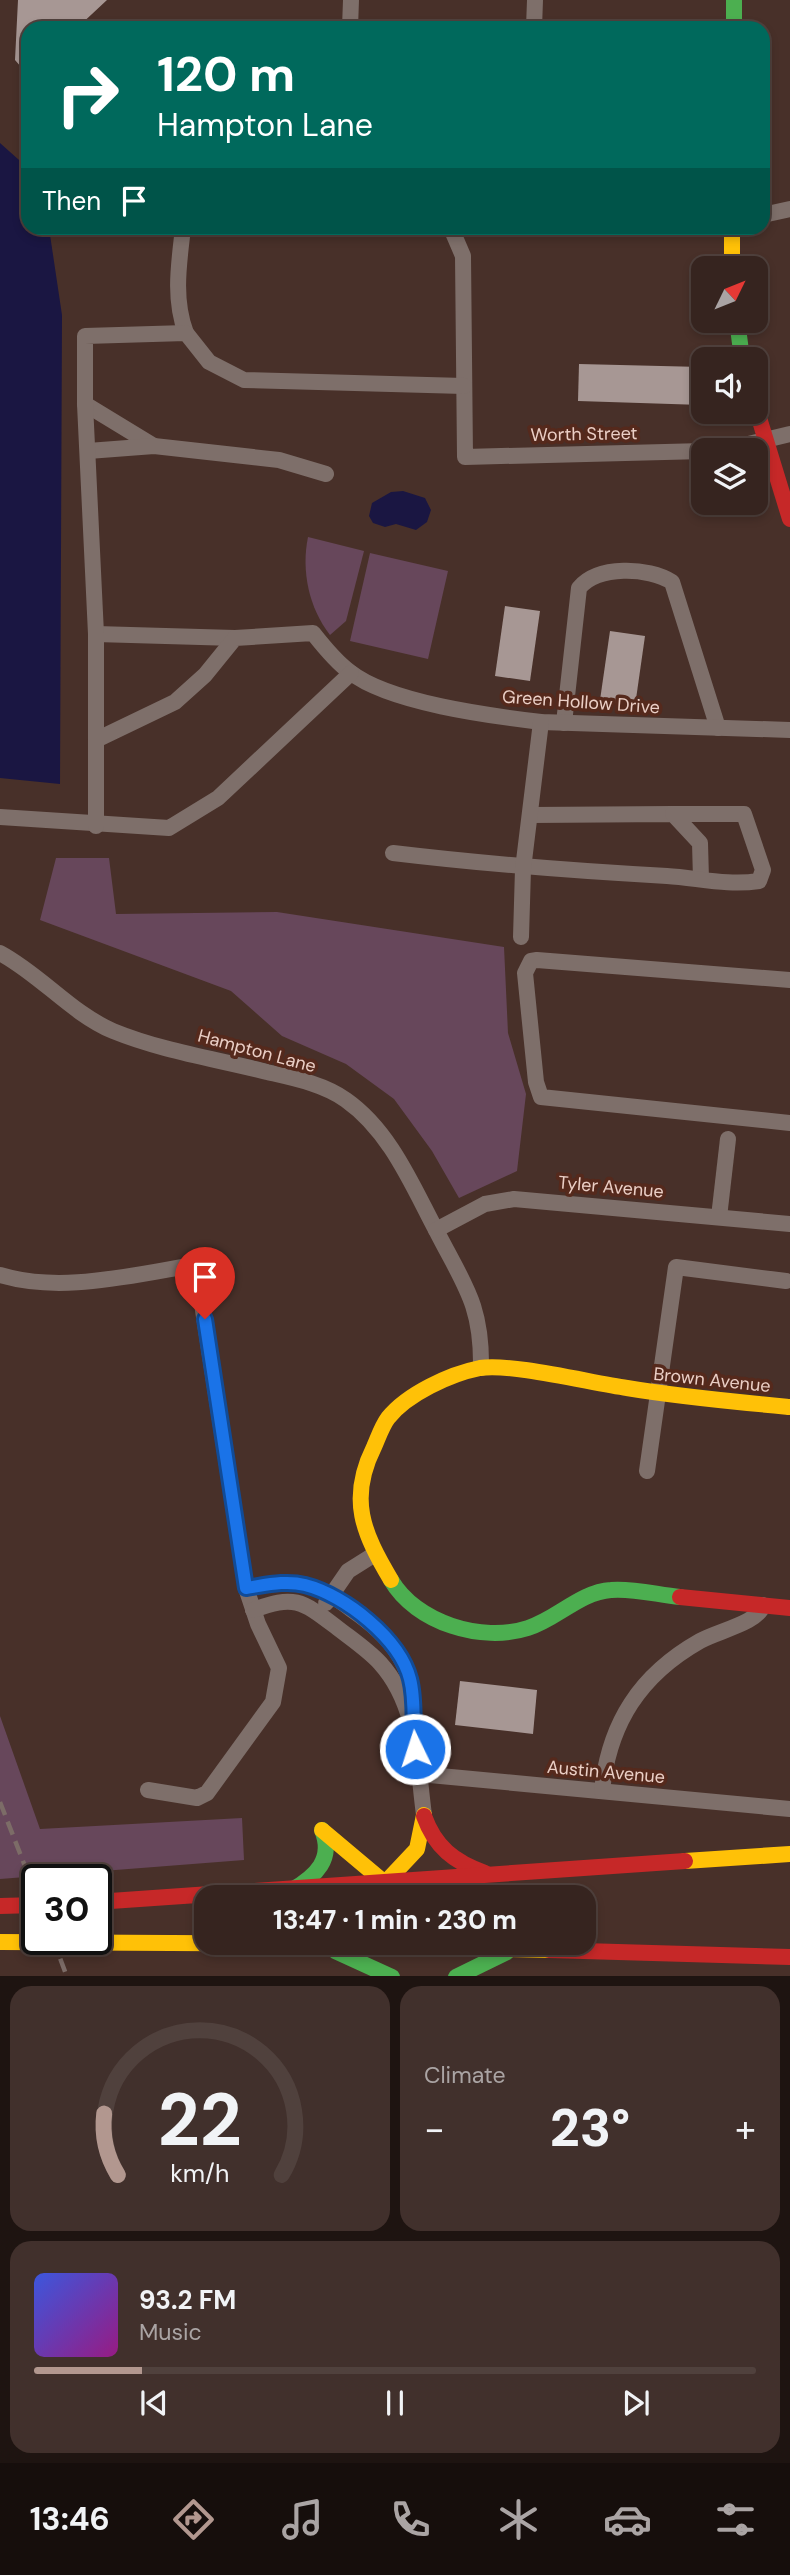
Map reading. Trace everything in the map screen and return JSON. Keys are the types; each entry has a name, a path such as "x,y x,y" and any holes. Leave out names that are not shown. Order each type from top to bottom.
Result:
{"main road":[{"path":"734,0 734,21"},
{"path":"732,235 732,256"},
{"path":"768,449 790,519"},
{"path":"481,1368 443,1380 414,1397 388,1418 370,1454 358,1491 365,1528 375,1554 396,1589 421,1611 454,1626 492,1634 528,1628 590,1596 610,1590 790,1608"},
{"name":"Brown Avenue","path":"481,1368 509,1369 660,1394 790,1407"},
{"path":"424,1815 432,1837 442,1852 459,1863 494,1876"},
{"path":"385,1883 417,1849 424,1815"},
{"path":"299,1885 315,1875 325,1861 328,1848 322,1830 385,1883"},
{"path":"361,1885 790,1854"},
{"path":"112,1901 194,1897"},
{"path":"0,1906 21,1905"},
{"path":"0,1942 194,1942"},
{"path":"596,1951 790,1957"},
{"path":"342,1955 393,1976"},
{"path":"456,1976 500,1955"}],"street":[{"path":"350,21 351,0"},
{"path":"534,21 535,0"},
{"path":"770,213 790,209"},
{"path":"182,235 178,281 180,316 187,333 209,362 244,380 464,386 463,256 454,235"},
{"path":"96,826 96,634 85,404 85,336 187,333"},
{"name":"Worth Street","path":"464,386 465,457 691,451"},
{"path":"85,404 154,446"},
{"path":"768,439 790,434"},
{"path":"88,451 154,446 278,460 326,474"},
{"path":"564,723 579,588 585,580 607,570 662,576 672,582 718,728"},
{"name":"Green Hollow Drive","path":"235,638 313,633 351,673 378,688 428,701 541,722 790,730"},
{"path":"96,634 235,638"},
{"path":"96,740 175,702 205,675 235,638"},
{"path":"0,817 96,826 169,828 219,798 351,673"},
{"path":"521,937 523,869 541,722"},
{"path":"673,814 700,843 701,879"},
{"path":"393,853 523,869 701,879 740,884 758,881 763,870 744,814 531,815"},
{"name":"Hampton Lane","path":"0,953 26,967 78,1010 111,1030 154,1044 307,1082 346,1100 395,1153 478,1313 482,1332 481,1368"},
{"path":"790,979 537,960 531,961 525,973 536,1082 541,1097 790,1123"},
{"path":"719,1217 728,1139"},
{"name":"Tyler Avenue","path":"436,1230 485,1204 514,1199 790,1224"},
{"path":"0,1275 19,1281 51,1283 196,1265 246,1588 279,1668 273,1702 207,1793 197,1798 148,1790"},
{"path":"647,1471 676,1267 786,1280"},
{"path":"319,1614 348,1571 375,1554"},
{"path":"246,1588 292,1583 314,1588 331,1596 386,1636 410,1678 412,1724 424,1815"},
{"path":"253,1610 292,1600 319,1614 370,1653 397,1686 412,1724"},
{"path":"602,1791 610,1740 627,1709 648,1681 663,1666 700,1641 755,1618 763,1605"},
{"path":"370,1653 386,1636"},
{"name":"Austin Avenue","path":"419,1774 790,1809"}],"shaded area":[{"path":"0,143 21,162 21,235 50,235 62,315 60,784 0,778"},
{"path":"403,491 425,498 431,510 427,522 416,530 396,524 385,527 373,523 369,516 372,503 391,492"},
{"path":"308,537 364,551 346,621 330,635 317,613 308,589"},
{"path":"370,553 448,571 428,659 350,641"},
{"path":"56,858 109,858 116,914 277,912 504,947 508,1033 526,1094 517,1171 459,1198 432,1151 394,1099 346,1064 282,1036 231,991 40,920"},
{"path":"0,1716 40,1829 242,1818 244,1860 112,1870 112,1864 21,1864 21,1877 0,1879"}],"building":[{"path":"18,0 107,0 84,21 21,21 21,67 15,60"},
{"path":"579,364 691,367 691,405 578,401"},
{"path":"505,606 540,611 530,681 495,676"},
{"path":"610,631 645,636 635,706 600,700"},
{"path":"460,1681 537,1690 533,1734 455,1725"}],"railway":[{"path":"0,1802 24,1864"},
{"path":"59,1955 67,1976"}],"traffic: fast":[{"path":"734,0 734,21"},
{"path":"739,333 740,347"},
{"path":"391,1580 416,1608 433,1618 471,1631 491,1633 510,1632 539,1624 600,1592 628,1590 680,1597"},
{"path":"299,1885 321,1866 326,1850 322,1830"},
{"path":"344,1955 390,1976"},
{"path":"458,1976 501,1955"}],"traffic: slow":[{"path":"732,235 732,256"},
{"path":"391,1580 373,1547 362,1515 362,1483 366,1466 382,1428 396,1409 443,1380 480,1368 511,1368 668,1394 790,1407"},
{"path":"322,1830 385,1883 417,1849 424,1815"},
{"path":"685,1861 790,1854"},
{"path":"0,1942 194,1943"}],"traffic: jam":[{"path":"761,424 790,519"},
{"path":"680,1597 790,1608"},
{"path":"424,1816 434,1836 447,1852 464,1864 485,1873"},
{"path":"112,1901 685,1861"},
{"path":"0,1906 21,1905"},
{"path":"596,1951 790,1957"}],"route":[{"path":"205,1319 246,1588 282,1583 303,1584 323,1591 380,1630 403,1660 410,1678 414,1703 412,1724 415,1749"}]}
